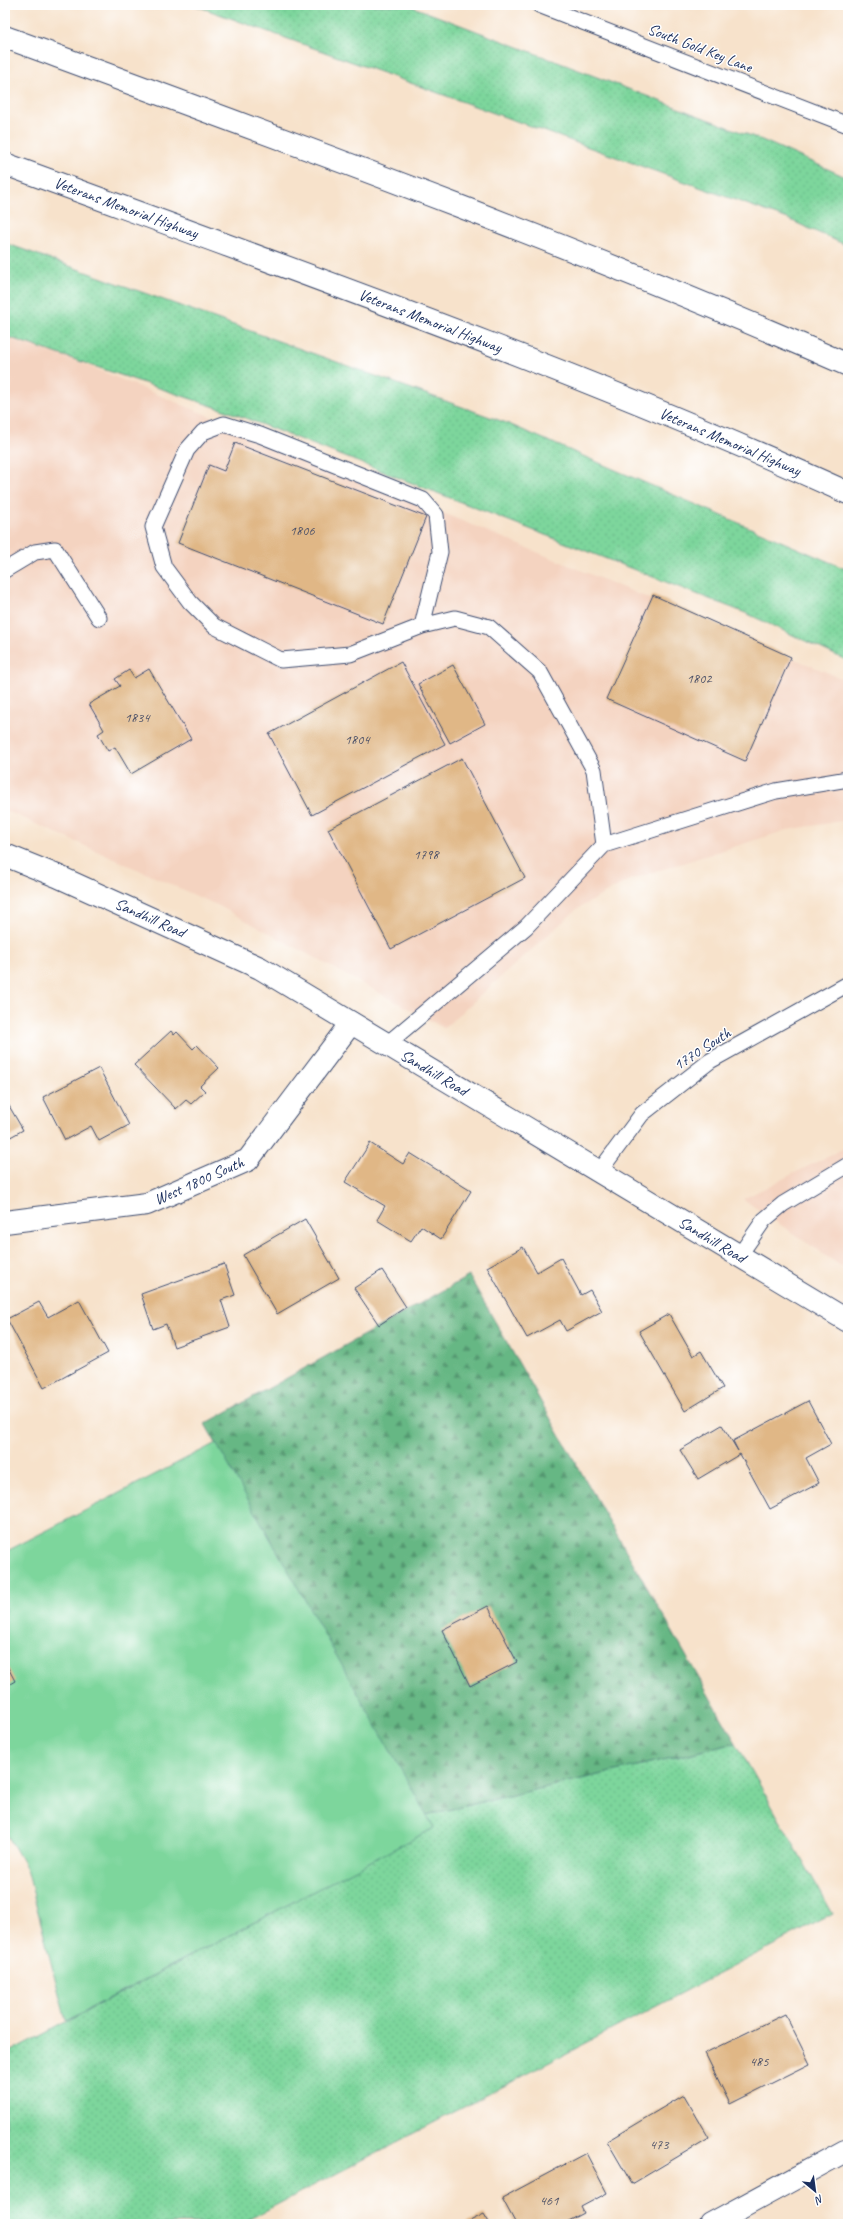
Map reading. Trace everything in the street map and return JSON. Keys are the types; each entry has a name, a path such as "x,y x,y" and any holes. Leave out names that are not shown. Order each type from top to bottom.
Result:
{"main road":[{"path":"5,37 493,218 764,328 848,365"},
{"name":"Veterans Memorial Highway","path":"5,164 465,333 629,399 848,493"},
{"name":"Sandhill Road","path":"5,855 64,879 260,968 848,1321"},
{"name":"West 1800 South","path":"5,1222 147,1204 248,1160 351,1023"},
{"path":"711,2224 846,2152"}],"lane":[{"name":"South Gold Key Lane","path":"539,5 848,125"},
{"path":"422,626 440,552 436,515 423,500 260,436 224,424 203,432 188,450 153,527 164,567 190,602 214,626 281,660 350,654 422,626 455,618 489,627 540,672 594,770 604,845"},
{"path":"5,570 35,552 55,549 99,618"},
{"path":"386,1044 526,927 604,845 776,791 848,779"},
{"name":"1770 South","path":"599,1172 642,1114 710,1061 848,984"},
{"path":"740,1256 764,1220 782,1204 848,1165"}],"shaded area":[{"path":"14,335 848,681 848,820 787,830 629,880 577,909 444,1028 219,906 5,810 5,340"},
{"path":"848,1146 848,1271 743,1199"}],"green space":[{"path":"194,5 408,5 762,140 848,178 848,246 788,219"},
{"path":"5,243 504,422 848,570 848,661 748,614 227,411 5,336"},
{"path":"469,1276 736,1743 426,1815 205,1424"},
{"path":"216,1443 434,1828 66,2021 27,1869 5,1831 5,1552"},
{"path":"736,1743 833,1914 240,2224 5,2224 5,2054 433,1828 426,1815"}],"building":[{"path":"235,443 426,517 383,624 178,543 209,465 224,471"},
{"path":"653,595 791,657 745,761 606,699"},
{"path":"401,662 445,744 312,815 269,734"},
{"path":"453,665 485,724 450,743 418,684"},
{"path":"149,669 191,739 131,774 115,747 108,751 98,734 104,730 89,704 120,686 115,679 129,670 134,678"},
{"path":"462,758 525,878 391,949 328,829"},
{"path":"171,1031 174,1035 177,1032 193,1049 197,1045 219,1068 200,1086 205,1091 191,1104 186,1100 176,1109 134,1065"},
{"path":"99,1068 129,1125 99,1141 91,1126 65,1140 43,1097"},
{"path":"5,1099 23,1130 5,1140"},
{"path":"370,1143 403,1164 410,1153 471,1191 441,1239 421,1226 411,1241 377,1220 385,1206 345,1182"},
{"path":"305,1219 339,1278 277,1314 243,1255"},
{"path":"523,1247 537,1272 561,1258 581,1295 590,1290 602,1311 566,1331 560,1320 527,1338 487,1267"},
{"path":"224,1264 235,1295 221,1300 230,1327 174,1347 166,1324 153,1329 141,1294"},
{"path":"382,1270 406,1307 379,1325 354,1288"},
{"path":"79,1300 108,1353 44,1388 7,1319 39,1302 48,1317"},
{"path":"669,1314 693,1356 701,1351 723,1388 685,1411 639,1331"},
{"path":"808,1401 831,1444 806,1458 819,1483 770,1509 740,1454 698,1479 680,1450 722,1425 738,1451 733,1441"},
{"path":"488,1606 517,1662 470,1686 442,1630"},
{"path":"5,1662 15,1681 5,1687"},
{"path":"785,2014 810,2064 730,2104 705,2053"},
{"path":"684,2095 709,2138 632,2184 607,2141"},
{"path":"586,2153 607,2193 581,2207 584,2213 563,2224 516,2224 502,2198"},
{"path":"484,2214 490,2224 464,2224"}]}
